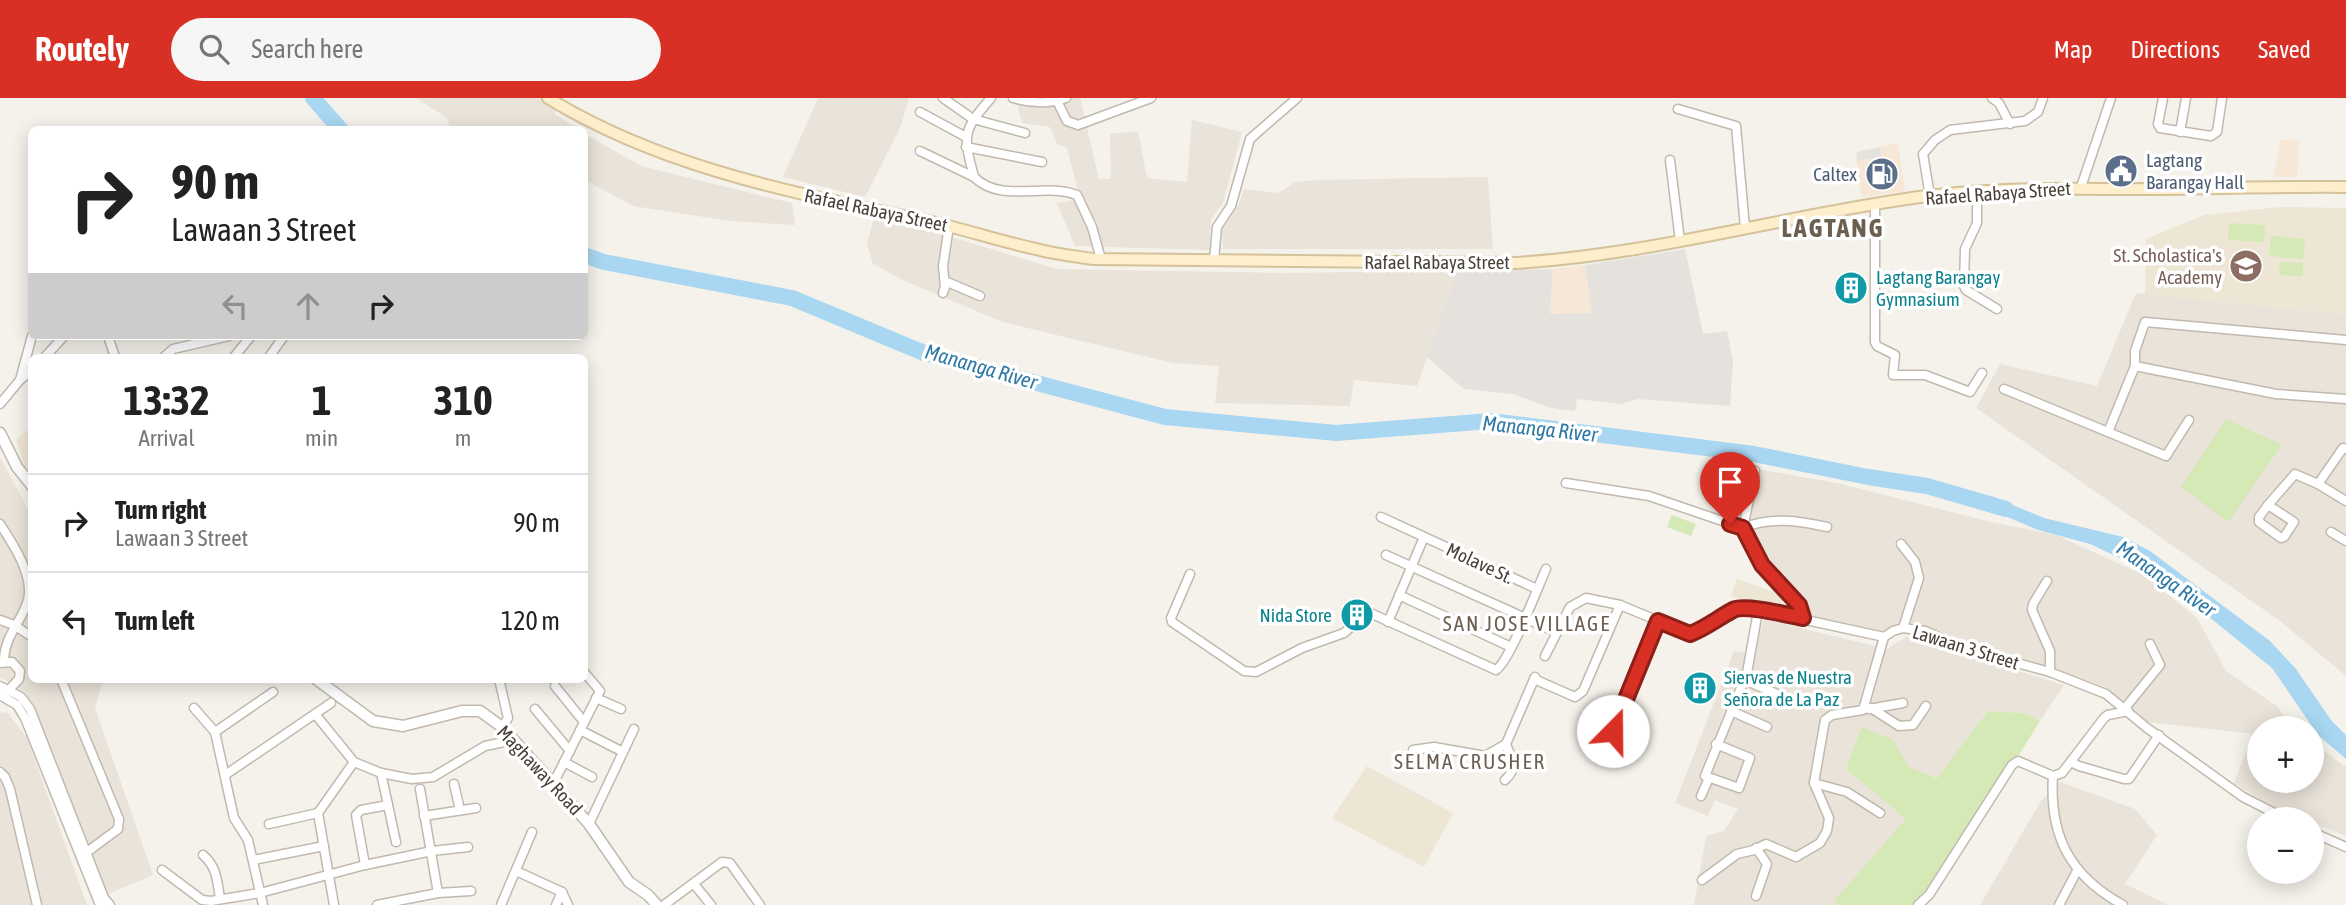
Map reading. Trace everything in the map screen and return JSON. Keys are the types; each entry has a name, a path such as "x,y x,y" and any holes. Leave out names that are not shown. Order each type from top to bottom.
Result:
{"main road":[{"name":"Rafael Rabaya Street","path":"548,98 587,122 636,144 766,187 949,226 1037,250 1101,259 1514,263 1605,255 1930,196 2081,187 2346,187"}],"street":[{"path":"943,98 973,119 1026,132"},
{"path":"974,177 966,137 973,119 991,98"},
{"path":"1013,98 1027,102 1062,100 1067,121 1078,125 1151,98"},
{"path":"1214,260 1217,227 1231,206 1250,139 1297,98"},
{"path":"1992,98 1999,103 2010,124"},
{"path":"1930,196 1923,154 1935,140 1950,130 2010,124 2033,117 2043,98"},
{"path":"2081,187 2111,98"},
{"path":"2163,98 2158,124 2160,128 2214,135 2217,132 2222,98"},
{"path":"2180,132 2186,98"},
{"path":"1678,109 1736,126 1745,228"},
{"path":"920,113 966,137"},
{"path":"966,147 1042,162"},
{"path":"920,151 990,187 1014,191 1068,191 1077,195 1092,227 1101,259"},
{"path":"1670,160 1680,241"},
{"path":"1977,192 1977,223 1965,249 1964,286 1966,290 1997,309"},
{"path":"1875,204 1875,342 1877,346 1895,355 1893,375 1925,375 1970,392 1982,373"},
{"path":"943,293 943,266 949,226"},
{"path":"945,281 980,296"},
{"path":"2108,432 2135,366 2136,351 2145,322 2346,340"},
{"path":"20,380 31,340"},
{"path":"48,354 61,340"},
{"path":"167,354 173,349 207,340"},
{"path":"236,354 248,340"},
{"path":"2135,366 2276,394 2346,399"},
{"path":"0,404 28,373"},
{"path":"2004,389 2166,456 2189,420"},
{"path":"0,433 28,481"},
{"path":"2318,484 2343,448 2346,449"},
{"path":"1755,471 1743,528 1762,565 1794,598 1803,618"},
{"path":"2268,505 2294,522 2281,538 2259,522 2259,517 2268,505 2295,474 2346,501"},
{"path":"1566,483 1649,496 1743,528 1751,524 1794,520 1827,527"},
{"name":"Molave St.","path":"1381,517 1537,589"},
{"path":"0,524 19,556 28,587 27,600 14,625 2,662 12,662 20,671 19,679 4,690"},
{"path":"2331,532 2346,541"},
{"path":"1388,622 1424,537"},
{"path":"1901,544 1915,562 1919,578 1903,628"},
{"path":"1386,555 1556,632 1545,656"},
{"path":"1190,574 1171,618 1172,622 1244,671 1256,672 1302,648 1343,633 1368,612 1491,670 1500,668 1546,569"},
{"path":"2047,582 2032,610 2050,651 2050,672"},
{"path":"1399,595 1511,647"},
{"name":"Lawaan 3 Street","path":"1556,632 1570,607 1580,600 1595,598 1690,634 1704,629 1735,608 1746,607 1884,637 1903,628 1925,631 1965,649 2050,672 2106,694 2244,797 2263,807"},
{"path":"1413,750 1448,748 1466,755 1485,756 1506,744 1534,678 1575,697 1583,691 1620,606"},
{"path":"1716,744 1750,758 1739,788 1704,776 1716,744 1745,680 1758,611"},
{"path":"0,621 14,625 28,634"},
{"path":"1613,731 1658,621"},
{"path":"1867,709 1884,637"},
{"path":"1918,905 1929,895 2012,765 2018,761 2053,776 2062,773 2104,718 2126,709 2160,665 2150,644"},
{"path":"553,785 600,691 588,677"},
{"path":"1745,680 1779,695"},
{"path":"63,683 119,819 118,829 87,852"},
{"name":"Maghaway Road","path":"321,683 373,721 403,726 462,711 480,711 502,727 514,740 589,824 629,882 657,905"},
{"path":"500,683 508,718 502,727"},
{"path":"555,686 582,726 623,752"},
{"path":"4,690 21,697 30,709 100,905"},
{"path":"215,732 273,692"},
{"path":"596,698 621,709"},
{"path":"225,775 331,703"},
{"path":"1702,880 1737,854 1766,844 1796,857 1820,843 1827,831 1829,818 1814,783 1825,720 1832,715 1903,703"},
{"path":"1867,709 1899,726 1913,725 1926,706"},
{"path":"194,708 215,732 234,818 248,840 263,905"},
{"path":"535,709 570,751"},
{"path":"1731,711 1767,727"},
{"path":"315,714 354,762 381,773 412,779 433,777 485,746 514,740"},
{"path":"589,824 634,729"},
{"path":"2071,762 2129,779 2159,735"},
{"path":"1505,780 1513,772 1515,764 1506,744"},
{"path":"269,824 318,813 354,762"},
{"path":"564,762 592,777"},
{"path":"0,772 10,789 37,905"},
{"path":"381,773 396,842"},
{"path":"2053,776 2052,801 2060,842 2078,869 2100,893 2123,905"},
{"path":"1701,796 1709,778"},
{"path":"1814,783 1847,792 1880,813"},
{"path":"454,784 460,810"},
{"path":"420,789 438,893"},
{"path":"60,796 87,852 104,898 110,905"},
{"path":"365,866 356,816 361,810 388,805"},
{"path":"424,816 475,808"},
{"path":"318,813 334,905"},
{"path":"501,905 532,832"},
{"path":"2324,837 2346,847"},
{"path":"253,860 324,846"},
{"path":"162,870 202,900 211,901 260,893 432,851 468,847"},
{"path":"1756,848 1768,864 1756,896"},
{"path":"203,855 212,862 220,898"},
{"path":"664,905 722,862 730,863 760,905"},
{"path":"2059,905 2078,869"},
{"path":"516,871 562,891 568,905"},
{"path":"694,884 711,905"},
{"path":"377,905 438,893 471,891"},
{"path":"556,905 562,891"}],"shaded area":[{"path":"416,98 558,98 555,114 573,126 449,126 447,118"},
{"path":"818,98 909,98 900,128 865,197 783,177"},
{"path":"1015,98 1080,98 1099,179 1111,179 1110,134 1138,131 1147,178 1187,182 1192,120 1242,132 1223,203 1211,219 1209,250 1075,246 1057,203 1080,199 1067,148 1057,144 1050,127 1022,123"},
{"path":"588,136 641,166 792,203 795,225 730,221 633,206 588,182"},
{"path":"2281,140 2299,141 2297,177 2274,177"},
{"path":"1898,143 1905,191 1862,197 1855,152"},
{"path":"1880,148 1881,156 1858,161 1857,152"},
{"path":"1488,177 1493,249 1223,249 1222,230 1238,206 1244,189 1279,193 1295,182 1315,180"},
{"name":"St. Scholastica's Academy","path":"2280,207 2346,208 2346,314 2145,294 2146,239 2204,215"},
{"path":"875,214 1057,269 1282,273 1457,271 1417,386 1354,380 1350,406 1215,403 1219,366 1173,363 1003,322 907,282 873,264 867,244"},
{"path":"1685,249 1703,334 1727,331 1733,361 1730,406 1638,399 1621,404 1577,399 1575,411 1552,408 1513,394 1464,389 1427,357 1457,271 1553,269 1550,314 1592,313 1585,265"},
{"path":"1585,265 1592,313 1550,315 1553,269"},
{"path":"2136,293 2346,314 2346,676 2280,621 1976,408 2000,364 2097,386"},
{"path":"28,429 28,470 25,466 16,439"},
{"path":"0,457 28,509 28,683 102,683 95,708 153,875 106,895 26,693 0,677"},
{"path":"1758,469 1841,484 1991,522 2056,535 2142,574 2197,618 2226,671 2278,707 2284,716 2247,716 2247,733 2148,722 2105,687 2064,672 2001,656 1937,634 1918,623 1900,622 1879,633 1804,614 1800,596 1763,563 1748,524"},
{"path":"1737,579 1784,595 1778,612 1731,596"},
{"path":"1764,619 1887,649 1907,636 2064,685 2040,721 2025,713 1988,711 1938,778 1909,767 1893,740 1846,769 1907,819 1834,901 1837,905 1694,905 1706,836 1724,831 1738,809 1715,800 1708,816 1675,803 1734,651 1754,654"},
{"path":"0,712 8,713 27,738 87,905 0,905"},
{"path":"2247,749 2247,791 2234,783"},
{"path":"2324,751 2346,767 2346,836 2324,827 2324,807 2272,807 2250,793 2324,793"},
{"path":"1367,766 1453,813 1424,867 1332,818"},
{"path":"2060,782 2135,809 2157,835 2125,884 2168,905 1980,905 2041,801"}],"green space":[{"path":"2229,223 2265,225 2264,242 2228,240"},
{"path":"2271,236 2305,239 2303,259 2269,256"},
{"path":"2280,262 2303,263 2303,276 2279,275"},
{"path":"2226,419 2282,445 2228,522 2181,487"},
{"path":"1672,515 1696,524 1691,536 1667,527"},
{"path":"1988,711 2025,713 2040,721 1935,890 1923,905 1837,905 1834,901 1906,819 1846,769 1862,727 1893,740 1909,767 1937,778"}],"water":[{"path":"1991,496 2044,518 2123,537 2150,551 2270,641 2296,669 2331,720 2346,735 2346,759 2324,740 2324,716 2305,716 2272,668 2160,577 2090,544 2038,530 1986,508"}],"waterway":[{"name":"Mananga River","path":"313,98 338,126"},
{"name":"Mananga River","path":"588,256 604,262 792,298 924,353 1165,417 1336,433 1491,421 1754,454 1927,486 2006,509"}],"place":[{"name":"Lagtang Barangay Hall","path":"2121,171"},
{"name":"Caltex","path":"1882,174"},
{"name":"St. Scholastica's Academy","path":"2246,266"},
{"name":"Lagtang Barangay Gymnasium","path":"1851,288"},
{"name":"Nida Store","path":"1357,615"},
{"name":"Siervas de Nuestra Señora de La Paz","path":"1700,688"}],"district":[{"name":"LAGTANG","path":"1833,228"},
{"name":"SAN JOSE VILLAGE","path":"1527,624"},
{"name":"SELMA CRUSHER","path":"1470,762"}],"route":[{"path":"1613,731 1658,621 1690,634 1704,629 1735,608 1746,607 1803,618 1799,605 1762,565 1743,528 1730,524"}]}
